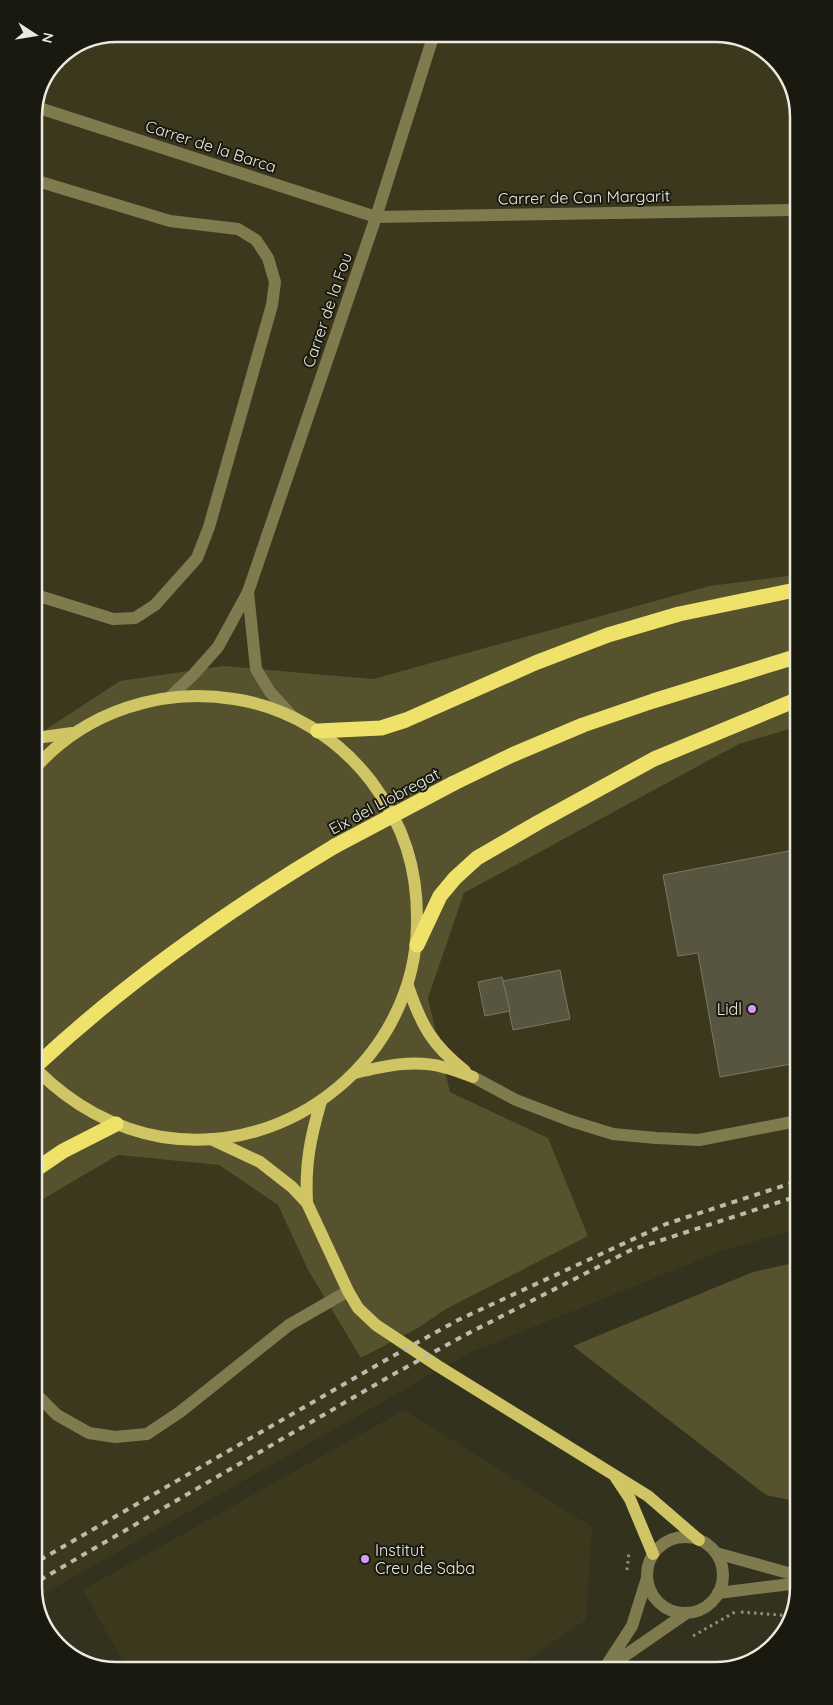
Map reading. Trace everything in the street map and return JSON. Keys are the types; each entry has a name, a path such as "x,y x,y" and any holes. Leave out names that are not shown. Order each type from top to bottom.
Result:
{"highway":[{"path":"318,731 381,728 406,720 535,663 608,635 679,614 790,591"},
{"name":"Eix del Llobregat","path":"42,1060 78,1027 185,944 265,889 335,846 454,783 512,755 582,725 790,659"},
{"path":"417,945 440,896 455,878 477,858 654,758 790,702"},
{"path":"42,1165 63,1151 116,1124"}],"main road":[{"path":"42,1075 62,1093 88,1110 116,1124 163,1137 211,1139 250,1133 287,1120 321,1101 355,1073 377,1047 395,1017 408,986 417,945 418,896 408,847 386,802 356,762 318,731 292,716 269,707 236,699 194,695 170,697 136,704 112,713 75,733 43,759"},
{"path":"43,737 75,733"},
{"path":"408,986 418,1015 427,1032 448,1058 473,1077"},
{"path":"355,1073 408,1063 442,1066 473,1077"},
{"path":"307,1203 306,1174 310,1145 321,1101"},
{"path":"211,1139 260,1162 292,1187 307,1203 348,1291 358,1308 376,1325 395,1339 648,1496 698,1540"},
{"path":"614,1474 630,1498 653,1554"}],"street":[{"name":"Carrer de la Fou","path":"170,697 218,647 248,592 376,216 431,43"},
{"name":"Carrer de la Barca","path":"43,109 376,216"},
{"path":"43,183 170,221 238,229 256,240 268,258 275,282 272,305 210,527 197,558 155,605 135,618 113,619 43,597"},
{"name":"Carrer de Can Margarit","path":"376,216 790,210"},
{"name":"Carrer de la Fou","path":"248,592 256,669 270,692 292,716"},
{"path":"473,1077 516,1100 612,1134 699,1140 790,1122"},
{"path":"42,1400 57,1415 89,1433 115,1437 147,1434 180,1412 289,1324 348,1291"},
{"path":"610,1662 632,1626 647,1578 648,1566 653,1554 660,1547 669,1541 679,1538 698,1540 716,1553 723,1573 722,1583 712,1602 695,1612 685,1614 674,1612 664,1607 655,1599 647,1578"},
{"path":"716,1553 790,1574"},
{"path":"718,1593 790,1584"},
{"path":"614,1662 685,1614"}],"path":[{"path":"736,1612 785,1616"}],"shaded area":[{"path":"117,42 721,43 735,45 753,53 769,64 780,80 789,103 790,117 790,576 709,586 373,679 302,673 43,734 43,112 50,84 68,61 80,53 93,46"},
{"path":"790,576 790,729 739,744 464,893 428,998 450,1092 548,1138 588,1236 446,1309 418,1328 361,1358 308,1270 278,1205 219,1165 118,1155 42,1199 43,732 120,681 223,666 373,679 709,586"},
{"path":"790,729 790,1231 724,1250 469,1353 43,1594 42,1199 118,1155 219,1165 278,1205 308,1270 362,1358 418,1328 446,1309 548,1138 450,1092 428,998 464,893 739,744"},
{"path":"790,1264 790,1500 766,1495 573,1346 753,1272"},
{"name":"Institut Creu de Saba","path":"404,1410 592,1527 586,1620 523,1662 123,1662 83,1590"}],"building":[{"name":"Lidl","path":"790,851 790,1064 720,1077 698,953 678,956 663,875"},
{"path":"560,970 570,1019 513,1030 503,981"},
{"path":"502,977 510,1011 485,1016 478,982"}],"railway":[{"path":"42,1559 458,1320 666,1224 790,1184"},
{"path":"42,1579 392,1375 465,1335 631,1250 790,1199"}],"place":[{"name":"Lidl","path":"752,1009"},
{"name":"Institut Creu de Saba","path":"365,1559"}]}
